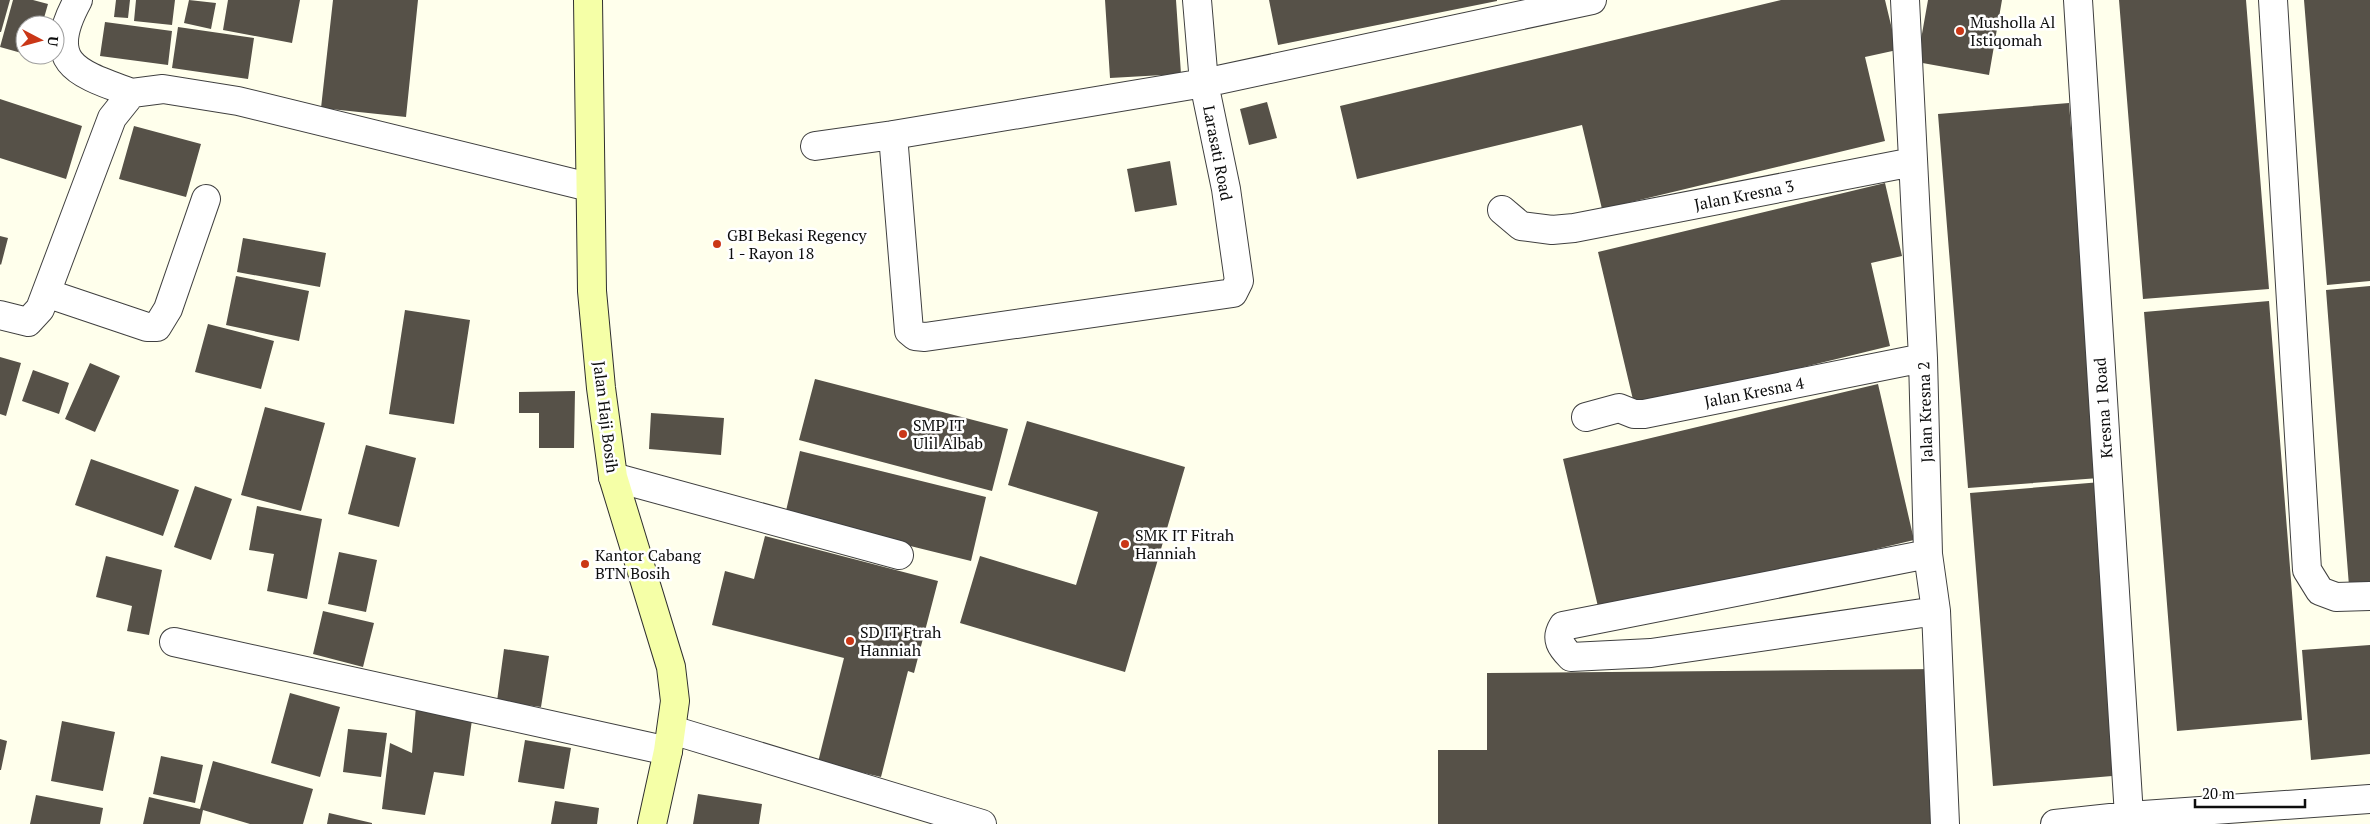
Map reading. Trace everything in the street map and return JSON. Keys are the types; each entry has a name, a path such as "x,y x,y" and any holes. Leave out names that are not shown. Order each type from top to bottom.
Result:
{"main road":[{"name":"Jalan Haji Bosih","path":"588,0 589,188 592,291 613,477 671,667 675,700 670,740 652,824"}],"street":[{"path":"78,0 67,20 64,39 65,54 71,64 82,73 132,93 163,89 238,102 589,188"},
{"name":"Larasati Road","path":"893,135 909,331 915,336 925,337 1222,296 1233,292 1239,282 1226,189 1204,84 1197,0"},
{"path":"816,146 1204,84 1592,0"},
{"name":"Jalan Kresna 2","path":"1904,0 1923,358 1928,554 1936,611 1945,824"},
{"name":"Kresna 1 Road","path":"2078,0 2129,816"},
{"path":"2273,0 2307,570 2320,591 2336,597 2370,596"},
{"path":"0,315 28,322 40,309 112,118 132,93"},
{"name":"Jalan Kresna 3","path":"1502,210 1521,226 1552,230 1574,228 1913,162"},
{"path":"46,293 147,327 157,327 168,309 206,199"},
{"name":"Jalan Kresna 4","path":"1586,417 1620,408 1634,414 1644,414 1923,358"},
{"path":"613,477 899,555"},
{"path":"1928,554 1564,626 1559,633 1559,641 1571,657 1651,653 1936,611"},
{"path":"174,642 670,740 982,824"},
{"path":"2055,824 2129,816 2370,799"}],"building":[{"path":"0,0 10,0 1,32 0,32"},
{"path":"13,0 33,0 48,4 45,15 15,15 15,51 0,47"},
{"path":"116,0 130,0 128,18 114,17"},
{"path":"136,0 175,0 172,25 134,21"},
{"path":"189,0 216,3 211,29 184,23"},
{"path":"228,0 300,0 292,43 223,30"},
{"path":"333,0 418,0 406,117 321,108"},
{"path":"1105,0 1176,0 1181,74 1110,78"},
{"path":"1269,0 1497,0 1497,1 1278,45"},
{"path":"1781,0 1885,0 1897,50 1865,57 1885,141 1602,209 1582,125 1357,179 1340,106"},
{"name":"Musholla Al Istiqomah","path":"1928,0 2002,0 1989,75 1917,62"},
{"path":"2119,0 2246,0 2269,289 2143,299"},
{"path":"2304,0 2370,0 2370,281 2327,285"},
{"path":"105,22 172,31 168,65 100,56"},
{"path":"178,27 254,38 248,79 172,68"},
{"path":"0,99 82,126 66,179 0,158"},
{"path":"1267,102 1277,138 1249,145 1240,109"},
{"path":"2069,103 2099,478 1968,488 1938,114"},
{"path":"134,126 201,144 186,197 119,179"},
{"path":"1170,161 1177,205 1135,212 1127,169"},
{"path":"1885,183 1902,256 1871,263 1890,346 1635,408 1598,252"},
{"path":"0,236 8,238 1,265 0,264"},
{"path":"243,238 326,253 320,287 237,272"},
{"path":"236,276 309,291 299,341 226,325"},
{"path":"2370,286 2370,584 2349,586 2326,290"},
{"path":"2269,301 2302,720 2177,731 2144,312"},
{"path":"405,310 470,320 454,424 389,414"},
{"path":"208,324 274,341 261,389 195,372"},
{"path":"0,357 21,363 6,416 0,414"},
{"path":"90,363 120,376 95,432 65,419"},
{"path":"33,370 69,383 59,414 22,401"},
{"name":"SMP IT Ulil Albab","path":"815,379 1008,429 992,491 799,440"},
{"path":"1878,384 1914,540 1600,615 1563,459"},
{"path":"575,391 574,448 539,448 539,413 519,413 519,392"},
{"path":"265,407 325,423 301,511 241,495"},
{"path":"651,413 724,418 721,455 649,449"},
{"name":"SMK IT Fitrah Hanniah","path":"1027,421 1185,467 1125,672 960,623 980,556 1076,585 1098,512 1008,485"},
{"path":"366,445 416,458 399,527 348,514"},
{"name":"SMP IT Ulil Albab","path":"800,451 986,497 971,561 785,515"},
{"path":"91,459 179,490 163,536 75,505"},
{"path":"2101,482 2124,775 1993,786 1970,493"},
{"path":"195,486 232,499 211,560 174,547"},
{"path":"257,506 322,519 307,599 267,591 274,554 249,550"},
{"name":"SD IT Ftrah Hanniah","path":"765,536 938,581 914,673 908,671 881,777 818,762 844,658 712,625 725,571 754,579"},
{"path":"339,552 377,560 366,612 328,604"},
{"path":"106,556 162,570 149,635 127,631 132,606 96,597"},
{"path":"323,611 374,623 363,667 313,654"},
{"path":"2370,645 2370,754 2311,760 2302,650"},
{"path":"504,649 549,656 541,707 497,701"},
{"path":"1937,669 1938,824 1438,824 1438,750 1487,750 1487,673"},
{"path":"290,693 340,707 320,777 271,763"},
{"path":"416,706 473,713 464,776 434,772 425,815 382,809 390,743 412,753"},
{"path":"62,721 115,732 103,791 51,781"},
{"path":"348,729 387,733 381,777 343,772"},
{"path":"0,739 7,741 1,770 0,770"},
{"path":"525,740 571,748 564,789 518,782"},
{"path":"161,756 203,765 195,803 153,794"},
{"path":"213,761 313,789 303,824 250,824 203,810 200,824 143,824 149,797 200,809"},
{"path":"698,794 762,804 759,824 693,824"},
{"path":"36,795 103,808 100,824 30,824"},
{"path":"555,801 599,808 597,824 551,824"},
{"path":"329,813 372,823 372,824 327,824"}],"place":[{"name":"Musholla Al Istiqomah","path":"1960,31"},
{"name":"GBI Bekasi Regency 1 - Rayon 18","path":"717,244"},
{"name":"SMP IT Ulil Albab","path":"903,434"},
{"name":"SMK IT Fitrah Hanniah","path":"1125,544"},
{"name":"Kantor Cabang BTN Bosih","path":"585,564"},
{"name":"SD IT Ftrah Hanniah","path":"850,641"}]}
